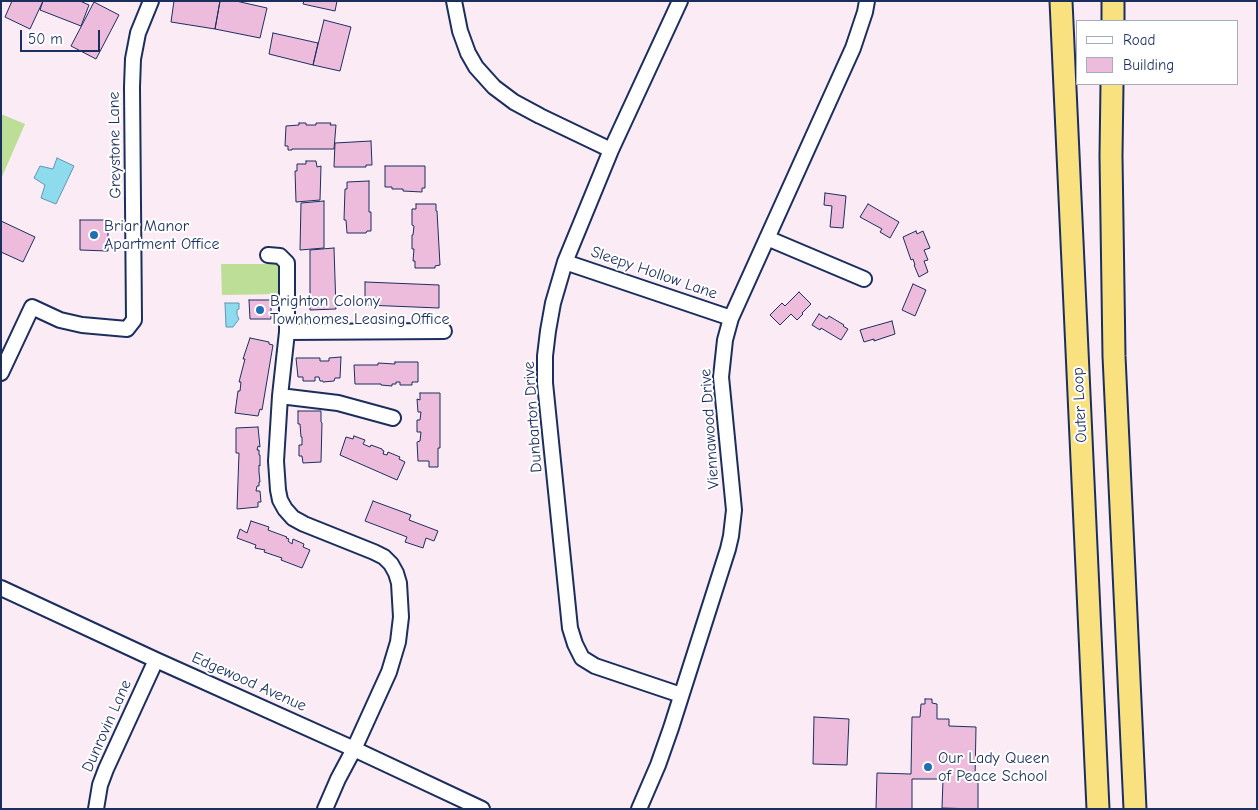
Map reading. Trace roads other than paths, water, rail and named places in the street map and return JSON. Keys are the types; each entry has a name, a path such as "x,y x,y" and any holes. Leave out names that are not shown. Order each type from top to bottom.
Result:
{"highway":[{"name":"Outer Loop","path":"1061,1 1098,809"},
{"path":"1113,1 1113,20"},
{"path":"1112,85 1111,176 1114,356 1134,809"}],"street":[{"name":"Greystone Lane","path":"1,373 32,307 60,320 82,325 127,329 134,320 132,59 138,33 151,1"},
{"path":"454,1 460,31 468,53 476,67 494,87 514,102 540,116 611,150"},
{"name":"Dunbarton Drive","path":"680,1 611,150 565,262 553,303 548,331 545,356 545,383 570,628 575,644 582,658 595,666 681,695"},
{"name":"Viennawood Drive","path":"639,809 658,765 731,536 733,503 721,377 725,340 731,318 853,48 867,1"},
{"path":"767,238 864,280"},
{"path":"268,255 280,256 287,263 286,332 276,461 280,500 293,518 384,557 391,564 399,583 401,617 398,642 389,672 325,809"},
{"name":"Sleepy Hollow Lane","path":"565,262 731,318"},
{"path":"286,332 444,331"},
{"path":"280,396 338,403 393,418"},
{"name":"Edgewood Avenue","path":"1,588 482,809"},
{"name":"Dunrovin Lane","path":"96,809 100,785 106,769 156,660"}],"water":[{"path":"57,158 74,166 56,204 41,198 45,185 34,178 40,166 53,169"},
{"path":"225,303 239,303 237,315 239,319 233,327 226,327"}],"place":[{"name":"Briar Manor Apartment Office","path":"94,235"},
{"name":"Brighton Colony Townhomes Leasing Office","path":"260,310"},
{"name":"Our Lady Queen of Peace School","path":"928,767"}]}
